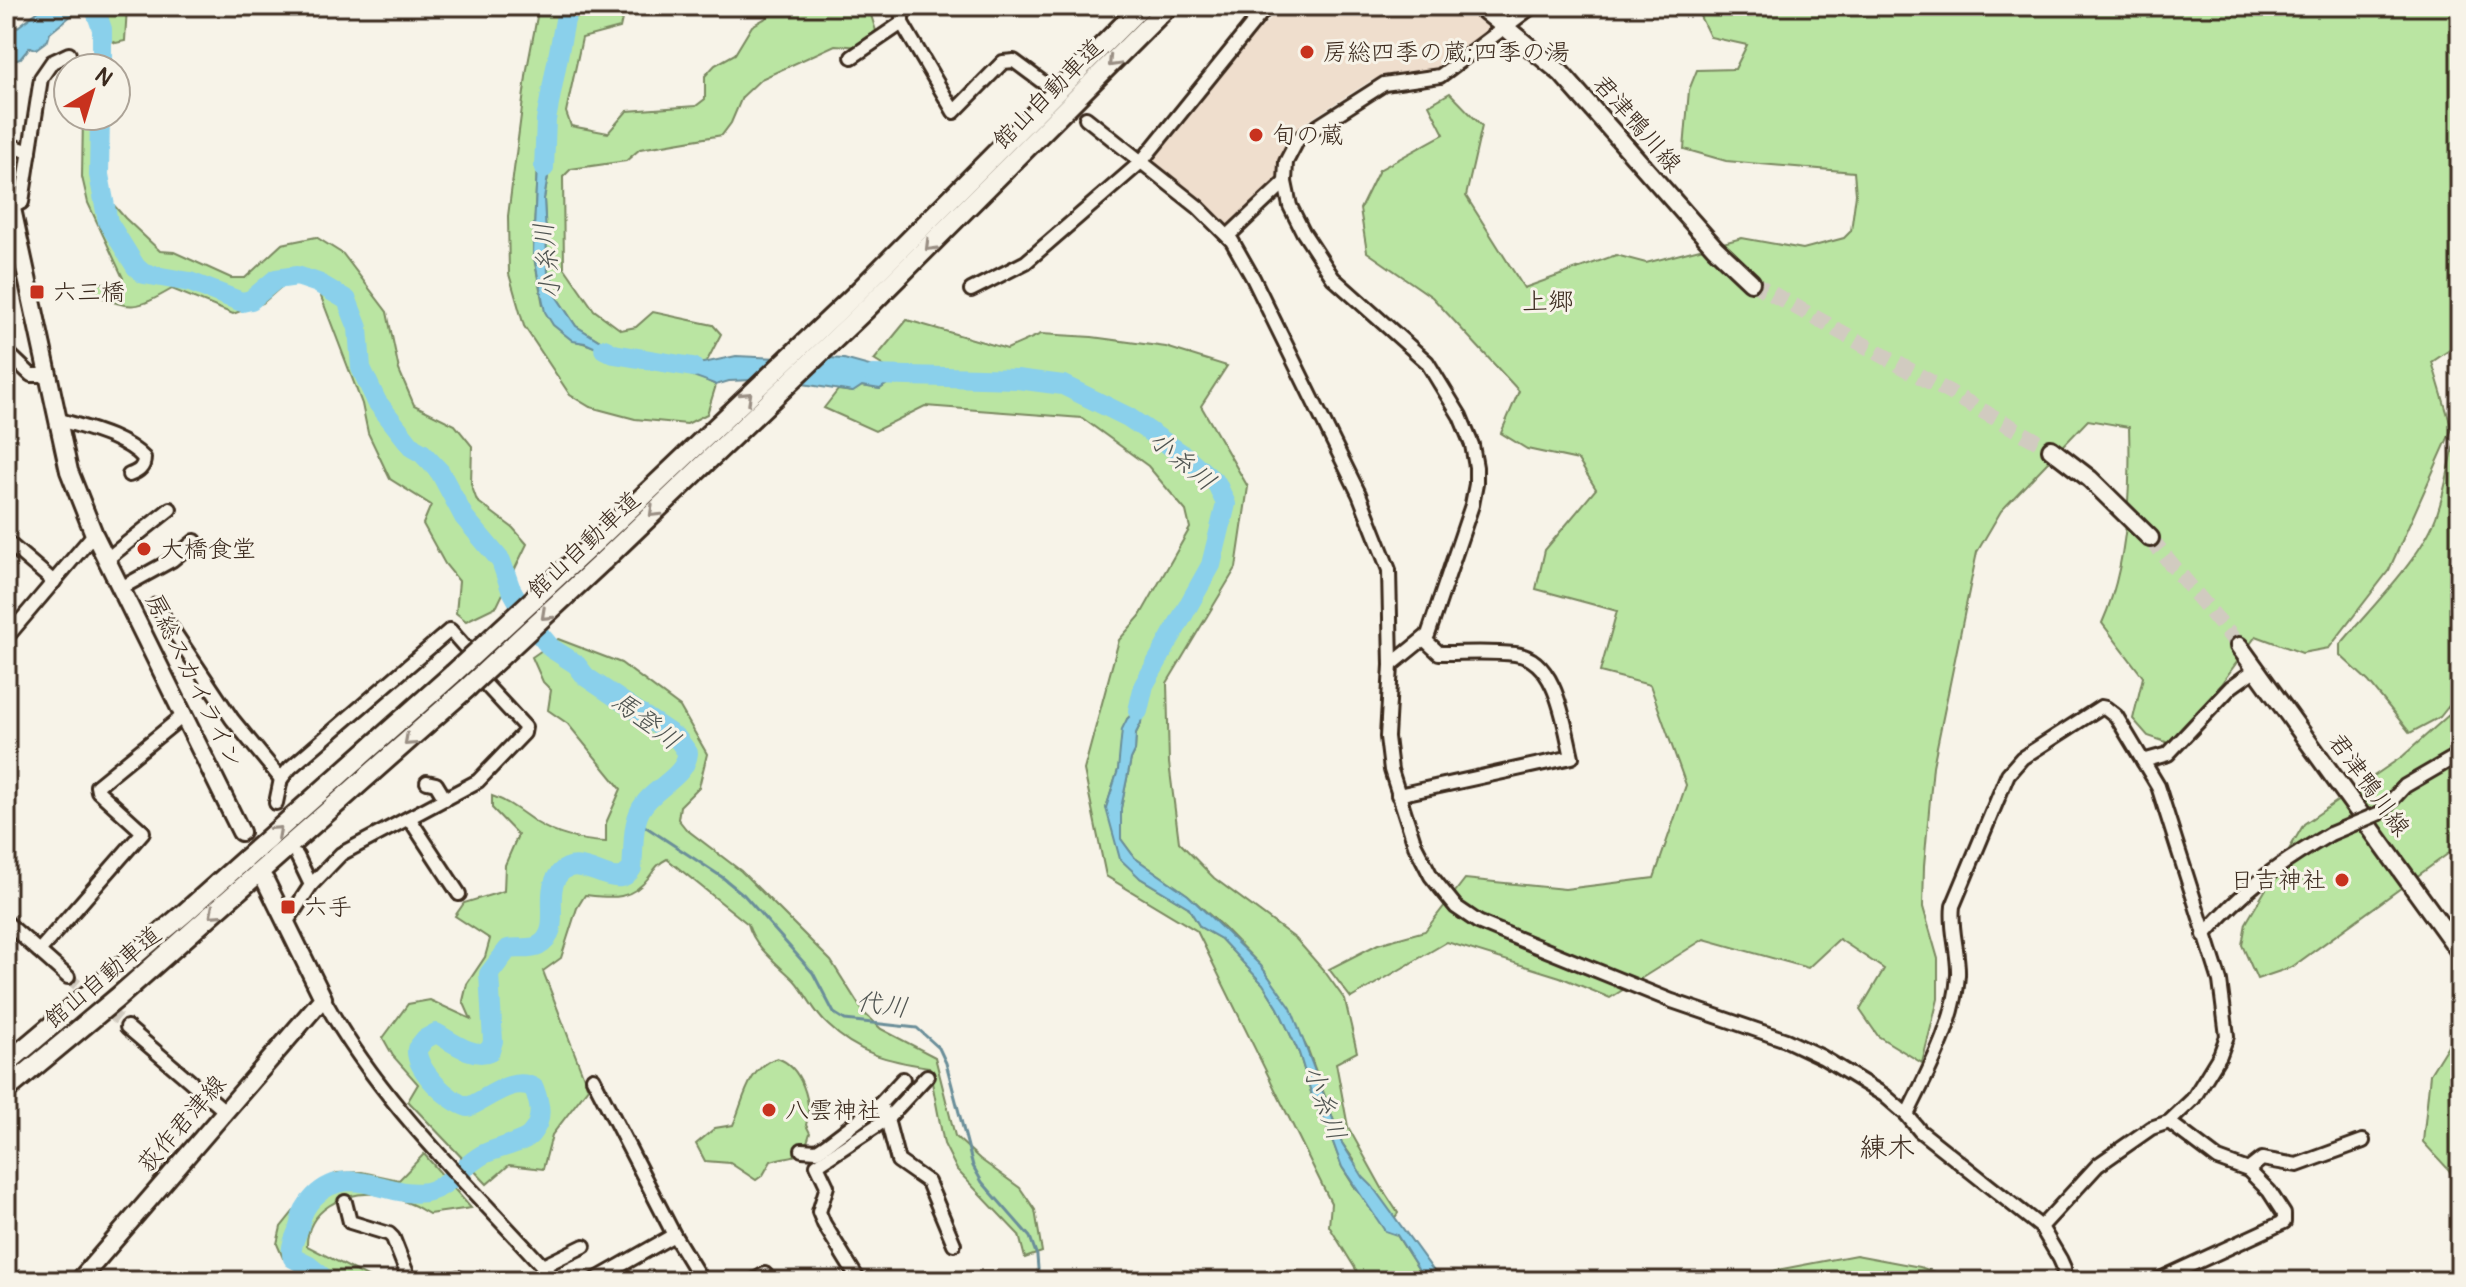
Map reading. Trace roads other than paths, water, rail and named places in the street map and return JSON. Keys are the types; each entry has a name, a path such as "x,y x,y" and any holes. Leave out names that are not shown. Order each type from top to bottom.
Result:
{"highway":[{"name":"館山自動車道","path":"6,1090 476,686 706,463 1142,6"},
{"name":"館山自動車道","path":"6,1064 186,912 453,674 690,450 859,303 1168,6"}],"main road":[{"name":"君津鴨川線","path":"1479,6 1561,73 1715,248 1751,282"},
{"name":"房総スカイライン","path":"6,181 69,471 94,534 241,832"},
{"path":"2051,449 2090,479 2150,538"},
{"name":"君津鴨川線","path":"2239,646 2460,952"},
{"path":"265,880 323,998"},
{"name":"荻作君津線","path":"79,1281 323,998"}],"street":[{"path":"902,6 902,23 954,112 1003,62 1014,61 1041,81"},
{"path":"971,290 1026,262 1141,162 1267,6"},
{"path":"1391,665 1428,635 1472,505 1476,467 1472,445 1460,416 1427,362 1333,278 1290,206 1285,182 1286,162 1298,139 1384,84 1448,73 1462,58 1533,6"},
{"path":"852,57 902,23"},
{"path":"11,208 22,202 41,78 52,62"},
{"path":"1086,118 1198,207 1228,236 1253,278 1375,530 1389,570 1391,665 1387,737 1391,770 1415,845 1431,876 1456,907 1478,922 1672,1001 1786,1040 1822,1057 1884,1095 1920,1131 2041,1227 2064,1268 2063,1281"},
{"path":"6,144 30,152"},
{"path":"1228,236 1285,182"},
{"path":"10,355 31,375 47,375"},
{"path":"57,419 116,440 141,454 143,466 129,475"},
{"path":"107,559 170,509"},
{"path":"6,638 94,534"},
{"path":"6,541 54,582"},
{"path":"121,588 172,560 195,541"},
{"path":"156,605 232,719 281,779"},
{"path":"276,803 281,779 290,768 450,630 465,647"},
{"path":"1398,795 1572,757 1557,692 1535,661 1518,654 1439,653 1424,639"},
{"path":"2143,761 2168,754 2231,687 2256,669"},
{"path":"286,923 311,885 341,854 478,781 524,733 525,727 476,686"},
{"path":"1907,1115 1955,1003 1958,972 1951,922 1953,906 2008,774 2022,758 2101,707 2106,708 2116,716 2158,786 2220,981 2227,1036 2220,1055 2193,1099 2169,1122 2151,1128 2098,1165 2041,1227"},
{"path":"39,951 143,832 98,791 97,786 184,715"},
{"path":"2204,935 2232,903 2264,875 2300,850 2380,813 2405,786 2460,754"},
{"path":"427,782 436,784 445,799"},
{"path":"409,818 459,894"},
{"path":"297,856 311,885"},
{"path":"6,922 68,977"},
{"path":"323,998 346,1040 374,1079 556,1281"},
{"path":"127,1027 225,1111"},
{"path":"859,1281 819,1212 827,1186 817,1165 887,1119 927,1076"},
{"path":"593,1078 674,1235 702,1281"},
{"path":"802,1150 817,1151 880,1104 903,1079"},
{"path":"880,1104 898,1161 928,1182 954,1244"},
{"path":"2156,1281 2284,1222 2284,1214 2269,1191 2248,1170 2218,1159 2169,1122"},
{"path":"2248,1170 2262,1159 2297,1165 2363,1141"},
{"path":"345,1202 350,1222 389,1234 410,1281"},
{"path":"593,1281 674,1235"},
{"path":"543,1266 584,1246"},
{"path":"753,1281 765,1274 770,1281"},
{"path":"454,1281 458,1278 464,1281"}],"water":[{"path":"45,6 83,6 50,33 48,40 36,49 30,47 20,59 13,61 6,73 6,36"},
{"path":"545,142 550,165 544,199 548,273 553,281 552,290 576,326 605,344 627,352 628,356 616,357 573,341 553,325 545,312 533,252 538,144"},
{"path":"736,356 776,358 753,380 716,385 669,363 694,365"},
{"path":"829,358 844,359 897,376 880,389 862,386 853,392 803,384"},
{"path":"1144,685 1141,723 1136,733 1135,751 1121,808 1121,839 1135,858 1188,895 1261,966 1291,1008 1342,1143 1363,1177 1441,1281 1426,1281 1397,1235 1385,1231 1342,1167 1326,1123 1314,1102 1299,1053 1263,984 1221,939 1200,927 1188,907 1140,878 1120,859 1106,808 1118,770 1122,729 1134,712"}],"waterway":[{"name":"馬登川","path":"94,6 102,29 102,52"},
{"name":"小糸川","path":"544,168 546,120 565,20 571,6"},
{"name":"馬登川","path":"100,132 99,175 108,222 136,267 144,274 190,282 242,302 251,300 276,279 297,276 318,283 347,300 358,328 361,368 377,402 413,448 440,472 464,517 501,561 510,587 530,623 551,648 576,664 586,677 677,738 688,753 681,770 645,803 637,817 632,868 625,875 617,877 579,866 569,867 560,873 552,890 552,922 546,940 535,947 508,949 489,974 493,1041 490,1051 469,1051 436,1033 425,1039 417,1049 427,1075 452,1099 468,1107 509,1086 518,1084 534,1088 540,1111 538,1123 531,1134 482,1155 434,1190 412,1193 355,1181 328,1187 314,1197 302,1215 292,1249 293,1258 328,1281"},
{"name":"小糸川","path":"604,349 614,354 693,367"},
{"name":"小糸川","path":"873,375 1017,379 1063,385 1128,417 1185,456 1217,484 1226,504 1211,565 1144,685 1138,711"},
{"name":"代川","path":"637,821 744,895 813,973 834,1013 845,1020 917,1028 939,1048 946,1063 973,1166 982,1182 1030,1237 1037,1256 1039,1281"}],"tunnel":[{"path":"1041,81 1086,118"},
{"path":"1751,282 2051,449"},
{"path":"622,502 643,537"},
{"path":"2150,538 2239,646"},
{"path":"68,977 127,1027"}],"place":[{"name":"房総四季の蔵;四季の湯","path":"1307,52"},
{"name":"旬の蔵","path":"1256,135"},
{"name":"六三橋","path":"37,292"},
{"name":"大橋食堂","path":"144,549"},
{"name":"日吉神社","path":"2342,880"},
{"name":"六手","path":"288,907"},
{"name":"八雲神社","path":"769,1110"}],"district":[{"name":"上郷","path":"1548,302"},
{"name":"練木","path":"1887,1148"}]}
